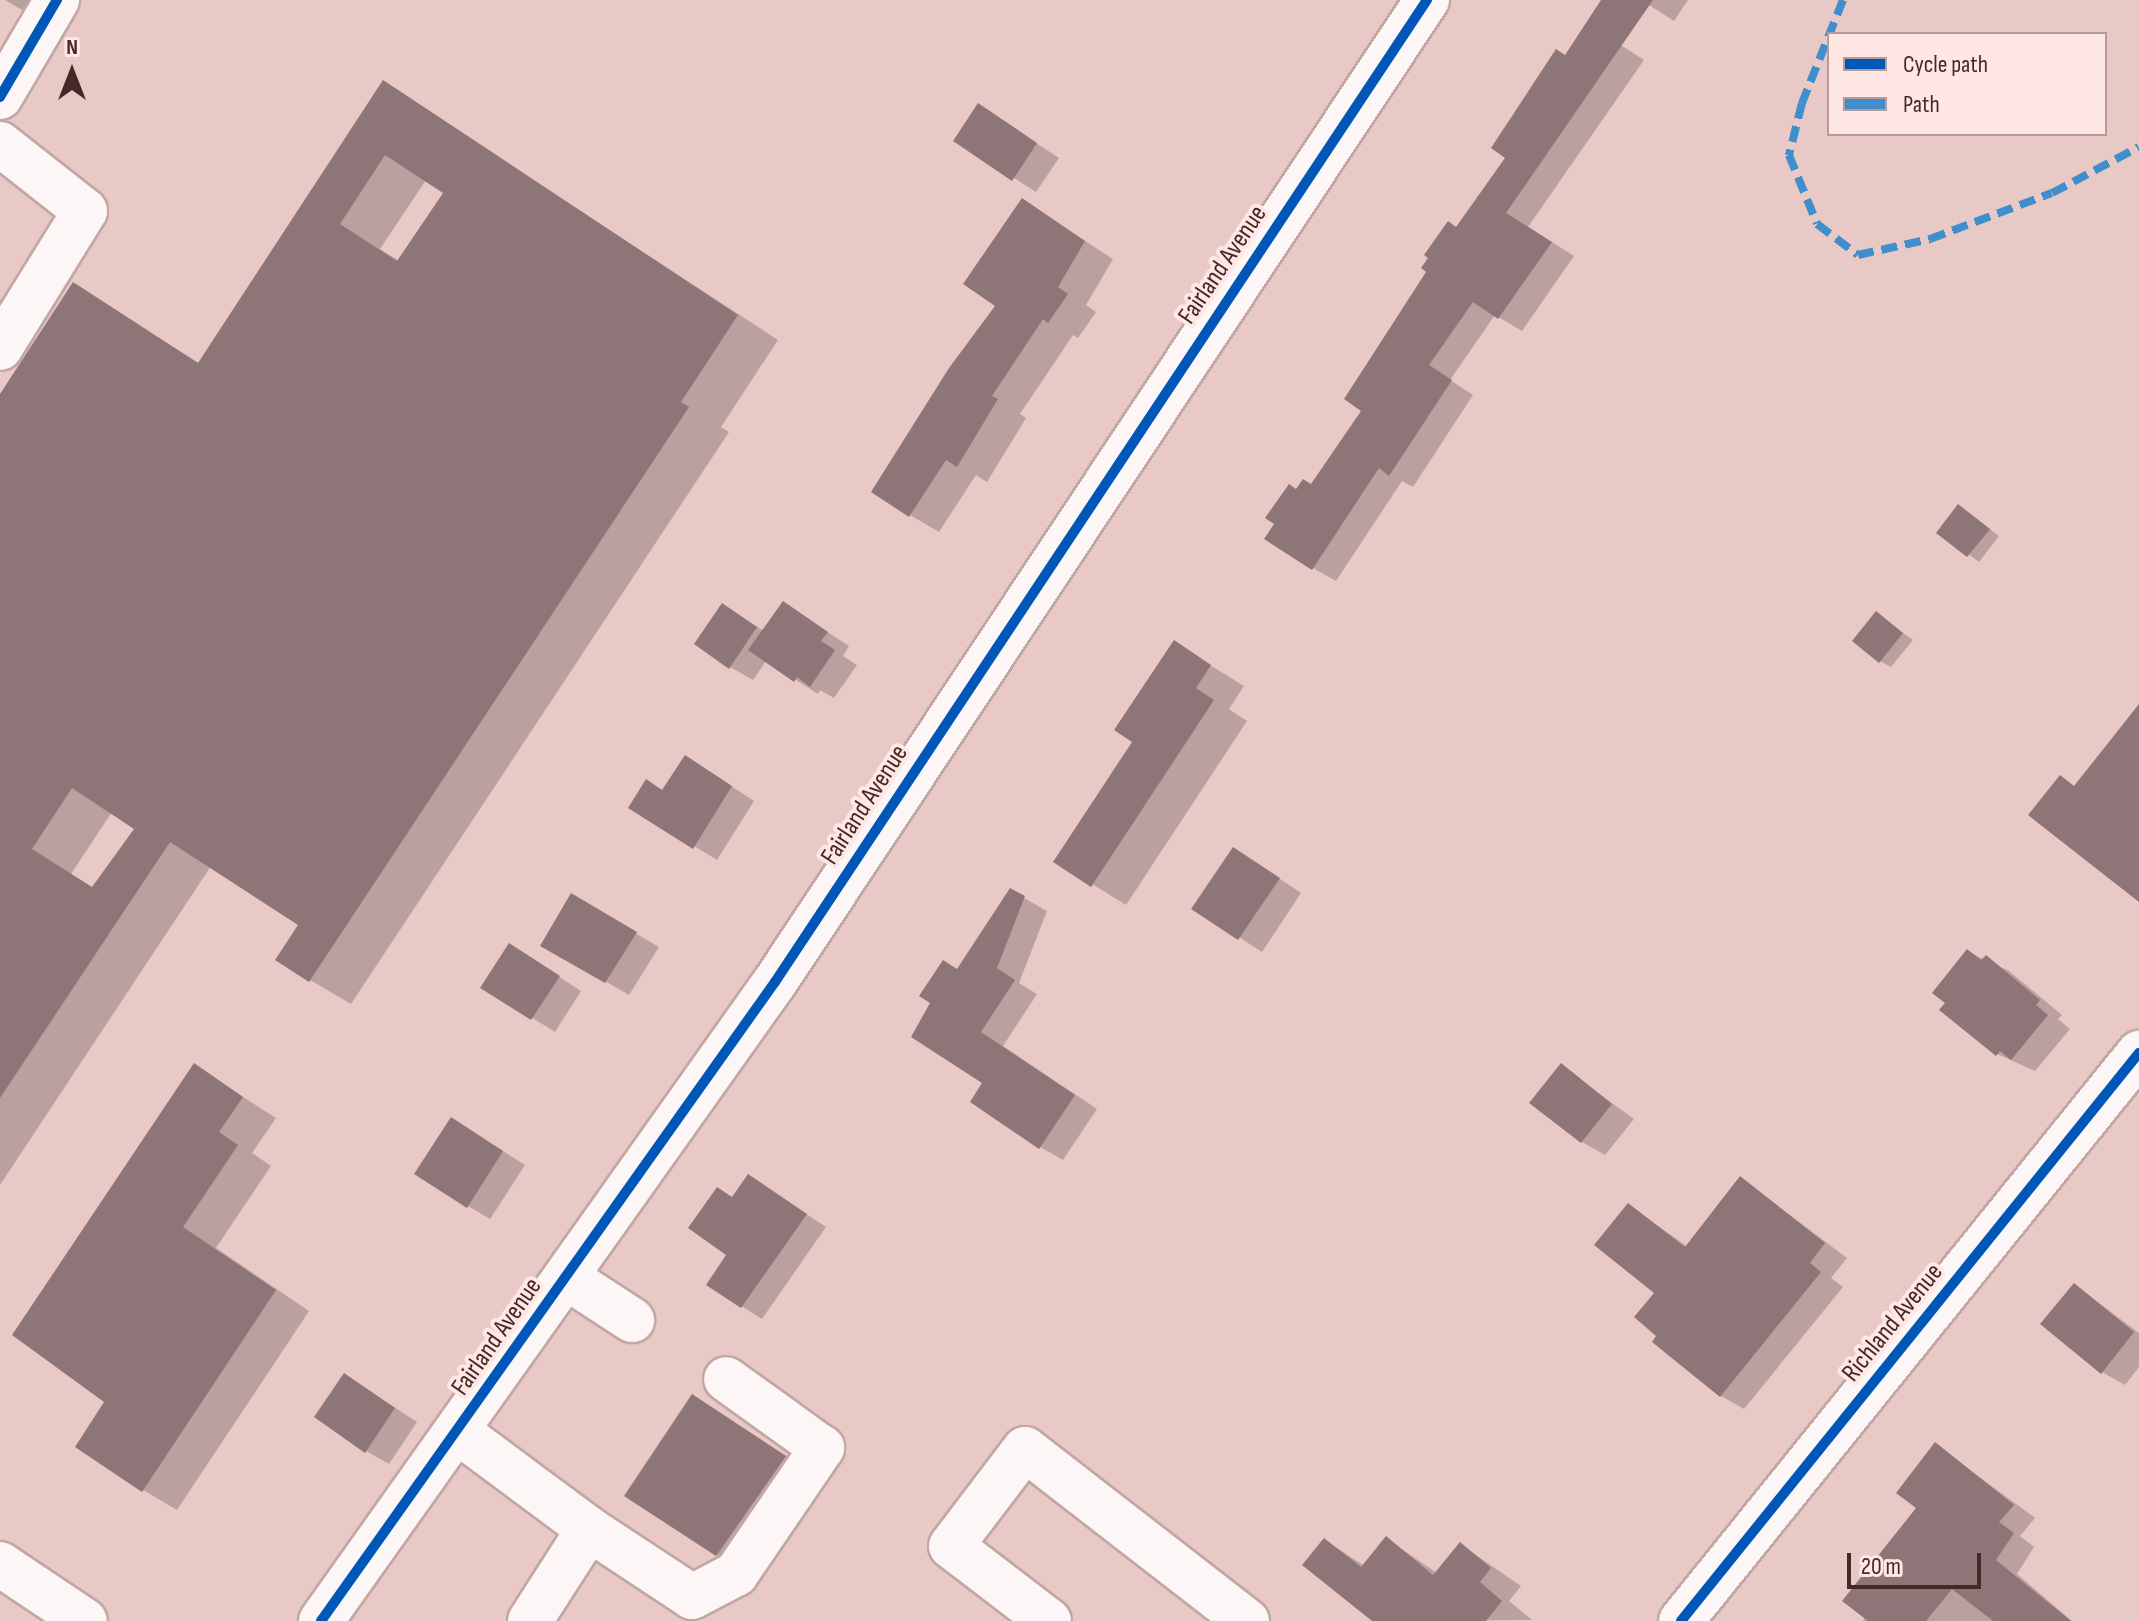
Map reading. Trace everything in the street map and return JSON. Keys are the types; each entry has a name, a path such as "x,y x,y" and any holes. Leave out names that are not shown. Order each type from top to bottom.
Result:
{"street":[{"path":"0,97 57,0"},
{"name":"Fairland Avenue","path":"321,1621 775,982 1427,0"},
{"path":"0,144 85,211 0,348"},
{"name":"Richland Avenue","path":"1681,1621 2139,1053"},
{"path":"566,1277 632,1320"},
{"path":"457,1431 589,1529 692,1597 736,1574 822,1448 726,1379"},
{"path":"1049,1621 951,1546 1025,1449 1247,1621"},
{"path":"530,1621 589,1529"},
{"path":"0,1564 85,1621"}],"building":[{"path":"1601,0 1653,0 1506,213 1552,242 1498,319 1473,302 1429,365 1452,380 1389,476 1379,468 1312,570 1264,539 1274,524 1265,518 1289,484 1296,489 1303,479 1311,484 1361,411 1344,399 1426,272 1421,268 1428,258 1424,255 1448,221 1456,227 1505,158 1491,148 1556,49 1565,55"},
{"path":"383,80 738,315 681,402 689,407 309,982 275,960 298,925 170,842 0,1098 0,394 73,282 198,363","holes":["385,155 443,193 397,261 340,224","72,788 134,829 92,887 32,849"]},
{"path":"978,103 1037,143 1012,181 953,141"},
{"path":"1022,198 1085,241 1058,287 1068,294 1048,323 1043,319 992,396 998,399 957,467 946,460 909,517 871,492 949,368 995,306 963,284"},
{"path":"1958,504 1990,529 1967,557 1936,533"},
{"path":"783,601 828,632 821,641 835,650 810,687 797,677 794,682 748,650"},
{"path":"722,603 757,627 729,669 694,644"},
{"path":"1876,611 1903,633 1879,663 1852,641"},
{"path":"1174,640 1211,665 1196,688 1214,700 1091,887 1053,862 1132,742 1114,730"},
{"path":"2139,704 2139,902 2028,815 2060,775 2074,786"},
{"path":"685,755 732,786 693,849 628,808 646,779 662,790"},
{"path":"1233,847 1280,878 1238,940 1191,909"},
{"path":"1010,888 1025,896 997,968 1015,980 981,1032 1075,1095 1039,1149 970,1102 982,1083 911,1037 930,1003 919,996 943,960 957,969"},
{"path":"571,893 637,932 605,983 540,946"},
{"path":"509,943 560,976 531,1020 480,988"},
{"path":"1967,949 1981,960 1986,955 2040,1000 2036,1005 2048,1015 2011,1060 2000,1051 1996,1056 1939,1010 1945,1003 1932,993"},
{"path":"194,1063 243,1097 219,1132 238,1145 183,1227 276,1290 142,1492 75,1447 104,1402 12,1335"},
{"path":"1561,1063 1612,1104 1581,1143 1529,1103"},
{"path":"451,1117 503,1151 467,1208 414,1174"},
{"path":"748,1174 807,1214 741,1308 706,1285 726,1255 688,1228 717,1187 732,1197"},
{"path":"1740,1176 1825,1243 1810,1263 1821,1272 1720,1397 1652,1342 1656,1336 1634,1317 1654,1293 1594,1245 1628,1203 1685,1247"},
{"path":"2074,1283 2134,1332 2101,1374 2040,1324"},
{"path":"344,1373 395,1408 365,1453 314,1417"},
{"path":"692,1394 786,1456 716,1556 624,1496"},
{"path":"1935,1442 2014,1505 1999,1522 2014,1533 1996,1560 2071,1621 1993,1621 1952,1589 1926,1621 1868,1621 1842,1601 1916,1508 1896,1493"},
{"path":"1386,1536 1433,1575 1460,1542 1491,1568 1480,1582 1502,1601 1486,1621 1372,1621 1302,1565 1324,1538 1361,1567"}],"marked path":[{"path":"1830,32 1843,0"},
{"path":"1827,40 1802,103 1789,155 1817,224 1858,255 1930,239 2052,193 2139,147"}],"cycle path":[{"path":"0,97 57,0"},
{"path":"321,1621 775,982 1427,0"},
{"path":"1681,1621 2139,1053"}]}
